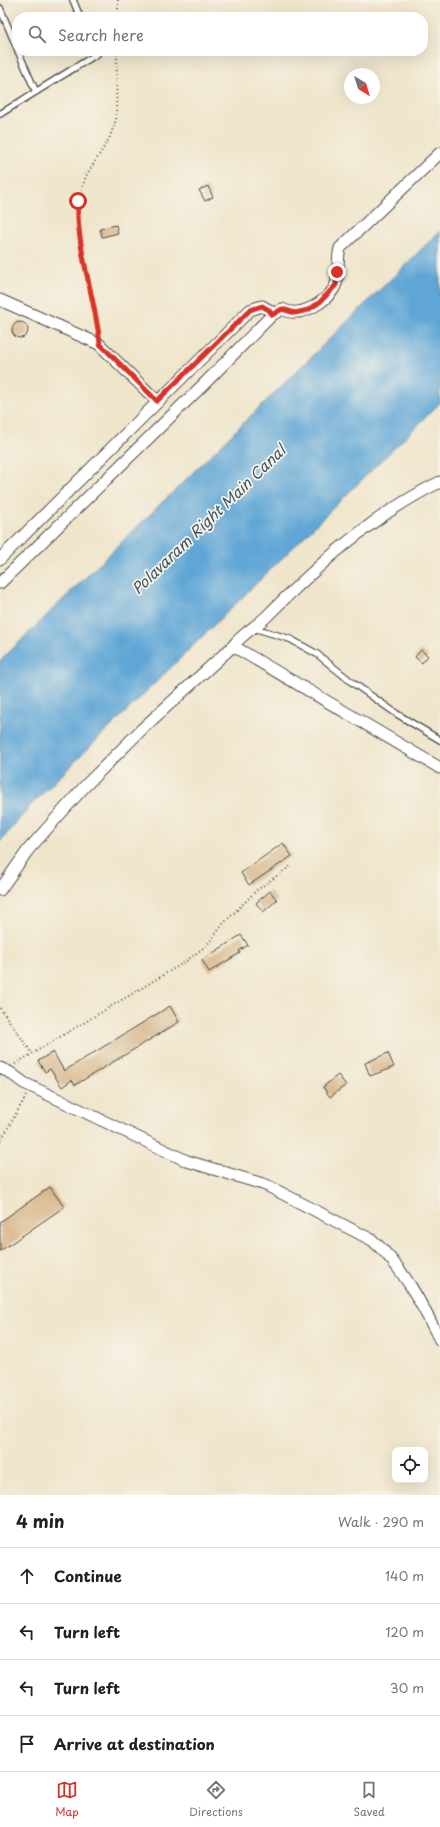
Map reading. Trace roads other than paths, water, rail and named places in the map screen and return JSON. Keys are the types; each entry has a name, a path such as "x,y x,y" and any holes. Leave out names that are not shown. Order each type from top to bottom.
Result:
{"street":[{"path":"0,583 205,383 272,315 282,309 295,313 308,310 329,294 336,285 337,259 340,248 440,153"},
{"path":"0,300 100,344 157,401"},
{"path":"0,559 250,310 262,306 269,310 272,315"},
{"path":"0,890 28,850 85,786 142,729 233,646 241,636 262,621 313,570 371,523 440,482"},
{"path":"233,646 440,768"},
{"path":"5,1070 24,1083 187,1161 266,1185 372,1240 386,1252 420,1302 440,1340"}],"lane":[{"path":"73,0 78,12"},
{"path":"0,8 12,36"},
{"path":"20,56 36,92"},
{"path":"0,114 94,56"},
{"path":"252,627 290,639 317,654 353,683 397,714 440,740"},
{"path":"431,734 440,736"}],"water":[{"name":"Polavaram Right Main Canal","path":"440,231 440,403 31,805 0,842 0,661"}]}
